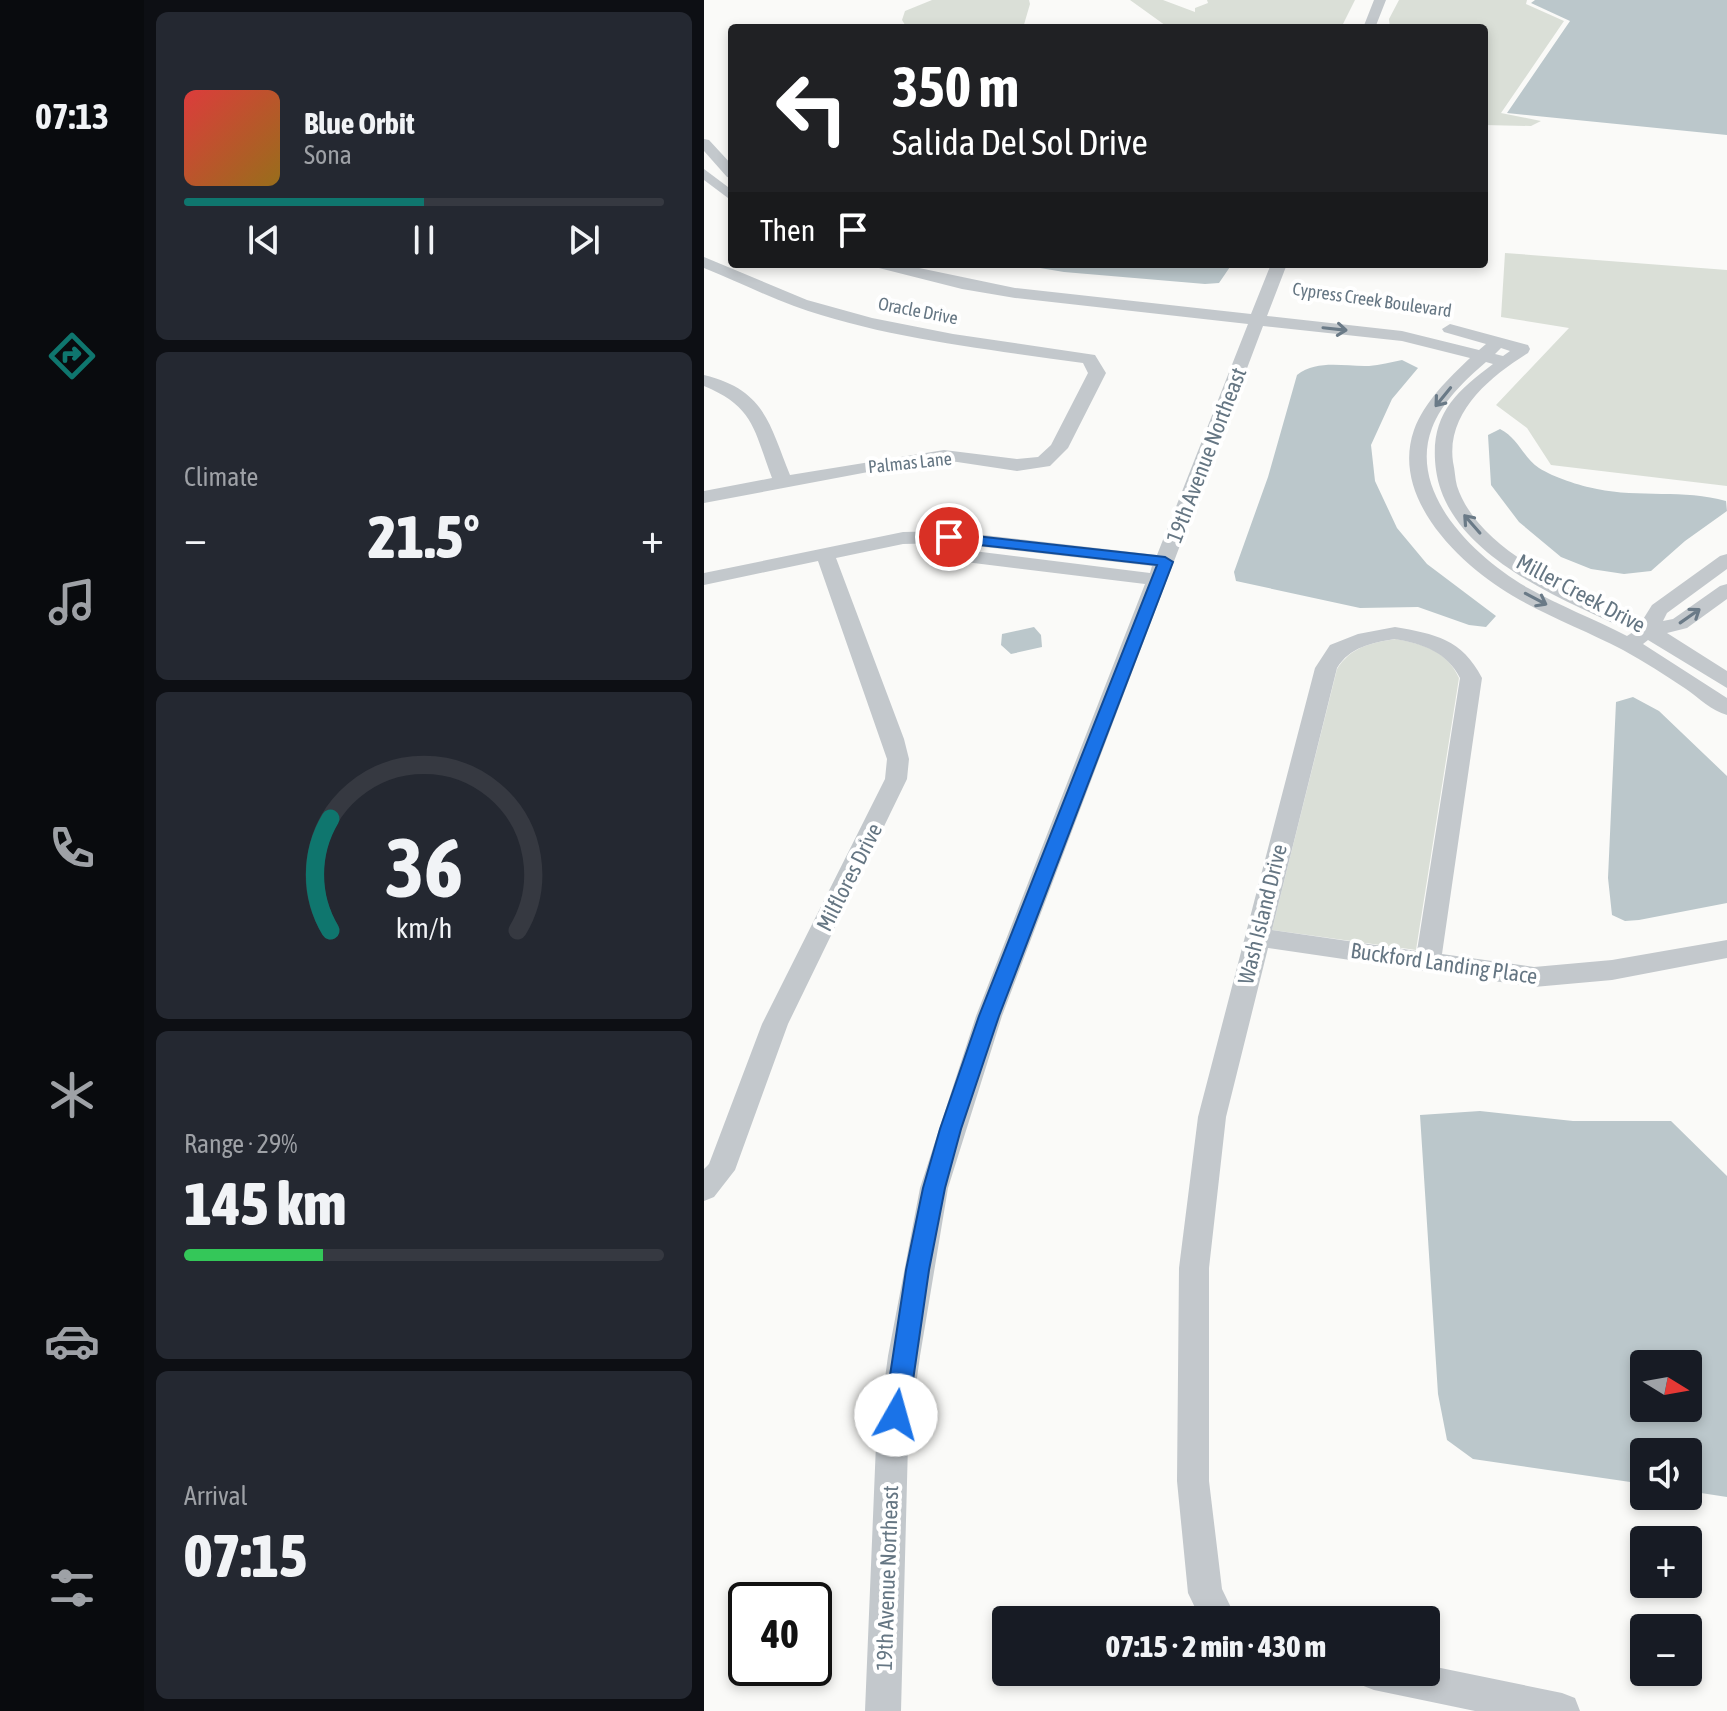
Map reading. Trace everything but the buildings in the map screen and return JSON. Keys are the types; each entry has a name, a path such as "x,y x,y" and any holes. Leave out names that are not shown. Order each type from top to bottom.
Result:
{"street":[{"path":"1371,24 1380,0"},
{"path":"704,143 728,170"},
{"path":"704,173 728,194"},
{"name":"Oracle Drive","path":"706,265 801,303 870,322 953,339 1089,359 1097,373 1084,399"},
{"path":"897,268 1015,293 1260,312"},
{"path":"955,268 1076,289 1260,312"},
{"name":"19th Avenue Northeast","path":"883,1711 892,1444 911,1313 934,1188 989,1016 1277,268"},
{"name":"Cypress Creek Boulevard","path":"1260,312 1491,349 1522,349"},
{"name":"Cypress Creek Boulevard","path":"1491,349 1506,362"},
{"name":"Miller Creek Drive","path":"1491,349 1443,394 1421,433 1421,474 1431,507 1462,546 1488,570 1518,590 1673,670 1727,708"},
{"name":"Miller Creek Drive","path":"1522,349 1463,398 1450,418 1444,436 1442,468 1452,496 1468,521 1493,546 1532,575 1566,595 1647,631 1727,681"},
{"path":"704,380 736,393 756,412 783,482"},
{"name":"Palmas Lane","path":"704,497 944,455 1017,465 1043,462 1059,448 1084,399"},
{"path":"704,579 859,548 1010,553 1162,571"},
{"path":"1044,557 1097,555 1162,571"},
{"name":"Milflores Drive","path":"704,1189 721,1170 775,1024 896,779 898,759 893,739 826,556"},
{"name":"Miller Creek Drive","path":"1647,631 1659,609 1727,560"},
{"name":"Miller Creek Drive","path":"1647,631 1680,624 1727,590"},
{"path":"1628,645 1647,631"},
{"name":"Wash Island Drive","path":"1212,1606 1205,1593 1193,1481 1194,1268 1212,1117 1326,668 1337,650 1365,638 1395,633 1442,646 1462,660 1471,678 1428,961"},
{"name":"Buckford Landing Place","path":"1256,937 1534,977 1562,976 1727,949"},
{"path":"1440,1686 1562,1711"}],"shaded area":[{"path":"932,0 1029,0 1030,4 1024,24 904,24 902,20 905,11"},
{"path":"1130,0 1163,0 1195,12 1195,8 1208,3 1207,0 1355,0 1343,24 1163,24"},
{"path":"1399,0 1527,0 1526,4 1564,21 1501,113 1541,121 1531,126 1488,125 1488,24 1390,24"},
{"path":"1535,0 1727,0 1727,135 1507,113 1570,21 1531,3"},
{"path":"1505,253 1727,270 1727,486 1551,465 1527,428 1496,405 1569,328 1501,317"},
{"path":"1040,268 1229,268 1219,283 1205,284"},
{"path":"1402,360 1418,368 1392,399 1371,445 1375,481 1397,528 1427,564 1496,616 1486,627 1469,625 1418,607 1360,608 1236,581 1234,572 1268,477 1297,375 1323,365 1369,366"},
{"path":"1500,429 1539,468 1567,481 1613,492 1710,497 1726,501 1727,511 1685,541 1651,571 1624,574 1591,569 1561,557 1519,522 1491,485 1488,435"},
{"path":"1034,627 1041,635 1042,647 1011,654 1001,645 1002,634"},
{"path":"1396,639 1433,650 1448,661 1459,678 1416,950 1272,930 1337,669 1348,656 1362,647"},
{"path":"1633,697 1659,711 1727,776 1727,903 1639,920 1625,921 1612,915 1608,878 1616,702"},
{"path":"1480,1111 1573,1121 1671,1121 1727,1176 1727,1497 1702,1493 1702,1438 1630,1438 1630,1482 1473,1459 1447,1440 1438,1394 1420,1115"}],"route":[{"path":"896,1415 918,1270 934,1188 950,1129 989,1016 1165,562 949,537"}]}
